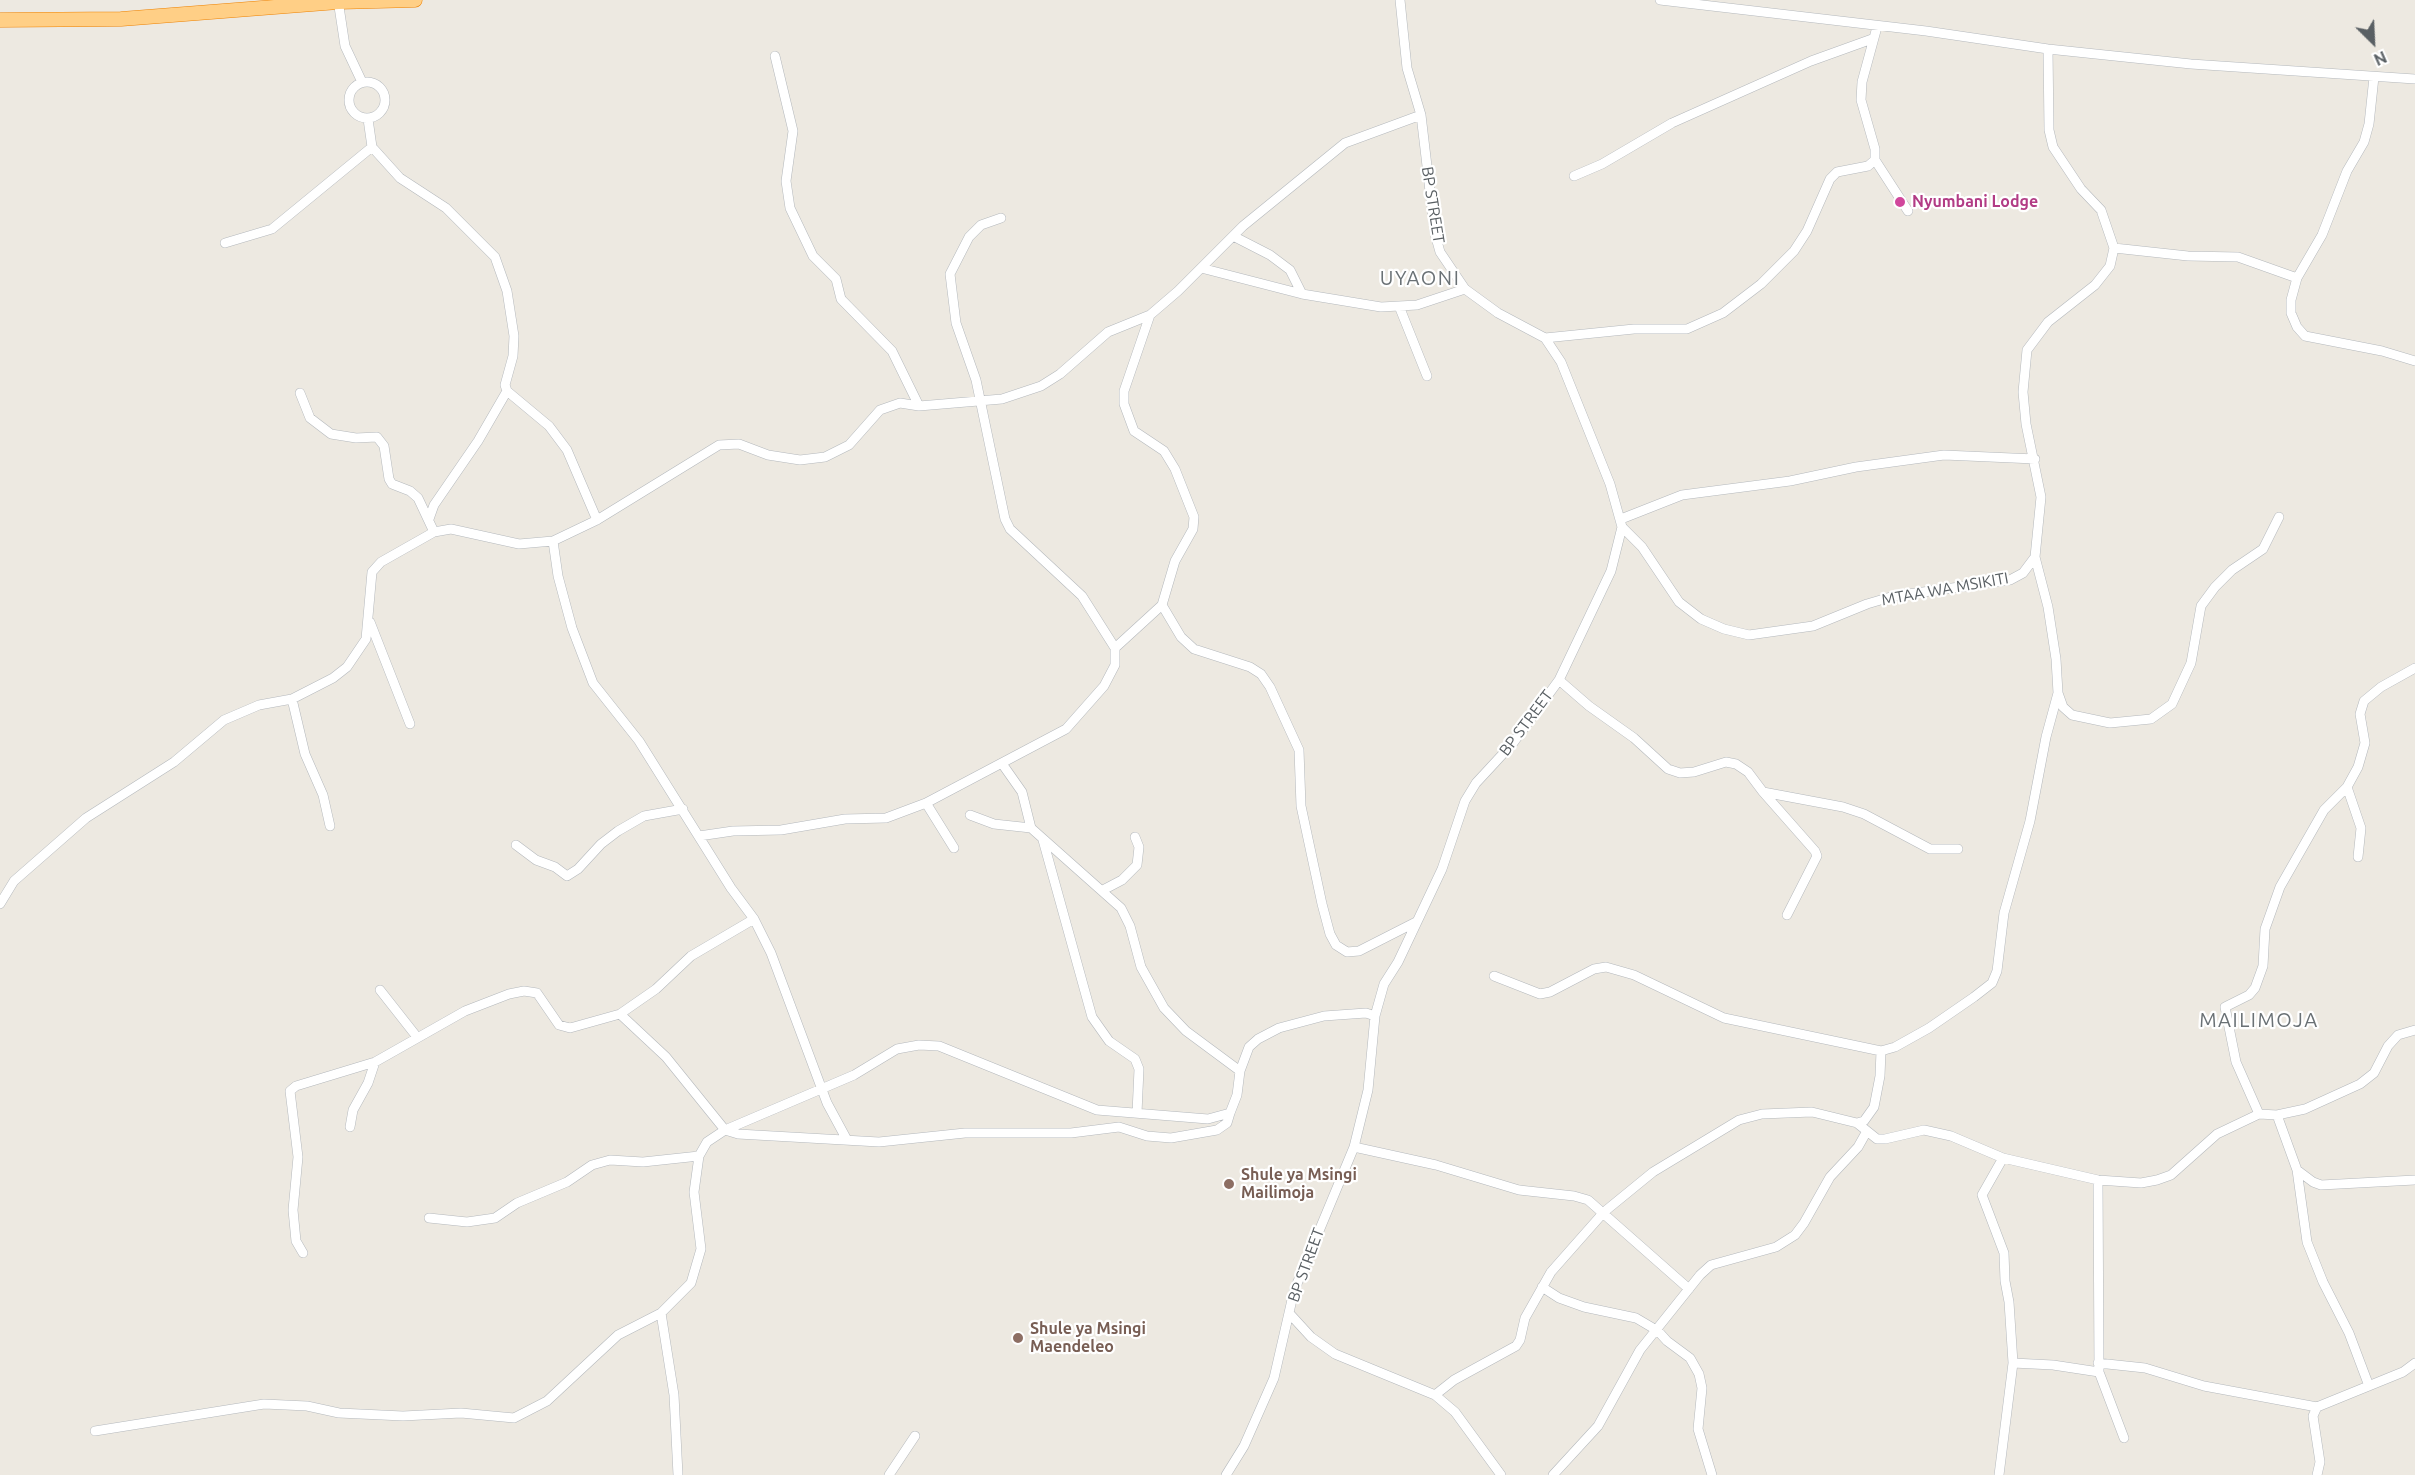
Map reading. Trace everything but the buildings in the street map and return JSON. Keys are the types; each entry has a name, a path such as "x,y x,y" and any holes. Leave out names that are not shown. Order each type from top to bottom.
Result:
{"highway":[{"path":"0,20 121,19 338,1 415,0"}],"street":[{"name":"BP STREET","path":"1226,1475 1244,1446 1274,1378 1302,1266 1354,1147 1368,1090 1375,1016 1384,984 1398,962 1442,869 1466,801 1476,783 1513,743 1559,680 1611,571 1622,523 1610,484 1561,363 1545,338 1498,313 1465,289 1440,252 1435,234 1421,115 1407,68 1400,0"},
{"path":"1660,0 1926,31 2048,49 2191,64 2415,79"},
{"path":"338,1 345,46 362,82"},
{"path":"1877,27 1862,82 1861,100 1875,149 1875,160 1908,211"},
{"path":"1574,176 1602,164 1672,123 1810,61 1872,39"},
{"path":"2048,49 2049,130 2054,147 2081,189 2101,210 2114,248 2110,266 2095,285 2048,322 2027,350 2023,392 2026,424 2041,497 2035,557 2048,607 2056,658 2058,693 2063,707 2072,715 2110,723 2151,719 2172,704 2191,663 2201,606 2215,586 2232,570 2263,549 2279,517"},
{"path":"775,56 793,131 786,181 790,208 813,256 836,279 841,299 892,351 919,406"},
{"path":"2374,77 2369,124 2364,142 2347,171 2322,235 2297,278 2291,300 2291,313 2297,327 2305,336 2382,351 2415,361"},
{"path":"362,82 377,84 386,97 382,112 368,118 358,116 351,108 349,98 353,88 362,82"},
{"path":"0,904 14,881 86,818 174,762 224,720 259,705 292,699 333,678 347,667 366,639 372,572 381,562 434,532 451,529 519,544 553,541 597,520 719,445 739,444 768,455 800,460 825,457 849,445 880,410 900,403 919,406 965,400 980,402 1002,399 1041,386 1059,374 1108,332 1150,315 1233,236 1346,143 1421,115"},
{"path":"368,118 372,147 400,178 446,208 495,257 507,291 514,336 513,356 505,385 507,391 549,426 567,450 597,520"},
{"path":"225,243 272,229 372,147"},
{"path":"1545,338 1634,329 1687,328 1723,313 1761,284 1794,251 1808,231 1830,178 1837,172 1868,166 1875,160"},
{"path":"699,836 733,831 781,830 845,819 886,818 926,803 1003,765 1023,751 1066,729 1104,686 1115,665 1115,648 1082,596 1011,529 1005,519 976,380 956,323 950,274 969,237 981,225 1001,218"},
{"path":"1233,236 1270,255 1290,270 1302,294"},
{"path":"2114,248 2188,256 2238,257 2297,278"},
{"path":"1201,268 1302,294 1359,304 1417,305 1465,289"},
{"path":"1400,306 1426,376"},
{"path":"1115,648 1162,604 1175,561 1193,529 1194,517 1175,469 1164,451 1134,431 1124,404 1124,391 1150,315"},
{"path":"429,519 434,505 478,441 507,391"},
{"path":"300,393 310,418 331,434 356,438 377,436 384,446 392,484 410,491 418,498 434,532"},
{"path":"1622,523 1682,495 1779,482 1867,466 1944,455 2035,459"},
{"name":"MTAA WA MSIKITI","path":"1622,523 1642,547 1679,602 1701,619 1724,629 1749,635 1813,626 1867,604 1894,596 2010,580 2023,573 2035,557"},
{"path":"553,541 558,576 578,647 593,683 639,741 731,888 754,919 771,953 822,1089 847,1140"},
{"path":"1162,604 1180,637 1194,649 1250,667 1261,674 1270,687 1299,750 1301,806 1322,904 1330,934 1336,945 1347,952 1359,951 1416,922"},
{"path":"369,620 410,724"},
{"path":"2259,1114 2236,1062 2225,1007 2249,995 2255,988 2263,966 2265,929 2280,887 2324,810 2347,787 2358,767 2365,743 2360,714 2364,700 2380,687 2415,668"},
{"path":"1559,680 1589,706 1634,738 1668,769 1680,773 1694,772 1726,762 1736,764 1748,772 1817,856 1787,915"},
{"path":"1494,976 1539,994 1550,992 1594,969 1606,967 1634,975 1724,1018 1881,1051 1895,1047 1929,1028 1992,983 1997,971 2004,913 2030,822 2046,737 2058,693"},
{"path":"292,699 305,754 324,795 330,825"},
{"path":"1003,765 1023,792 1031,828 1104,890 1121,908 1130,926 1140,967 1164,1008 1186,1031 1240,1071"},
{"path":"2347,787 2361,828 2358,857"},
{"path":"1763,792 1844,807 1864,814 1930,849 1958,849"},
{"path":"926,803 954,848"},
{"path":"516,845 536,860 555,867 567,876 578,869 601,844 618,831 644,816 683,809"},
{"path":"970,815 994,824 1031,828"},
{"path":"1104,890 1122,880 1137,865 1139,847 1135,837"},
{"path":"1043,840 1092,1017 1109,1041 1135,1059 1139,1069 1137,1113"},
{"path":"0,885 14,881"},
{"path":"303,1252 296,1241 293,1210 298,1157 290,1091 306,1082 375,1062 465,1011 524,991 537,993 559,1025 570,1028 620,1014 656,989 691,956 754,919"},
{"path":"380,990 417,1037"},
{"path":"620,1014 666,1057 725,1130 738,1134 879,1142 965,1133 1071,1133 1119,1127 1147,1136 1171,1138 1217,1130 1227,1123 1238,1095 1240,1071 1249,1047 1258,1039 1279,1029 1324,1016 1366,1013 1375,1016"},
{"path":"1435,1395 1454,1380 1516,1346 1520,1340 1525,1317 1551,1272 1604,1212 1653,1172 1739,1120 1762,1114 1812,1112 1857,1123 1877,1138 1885,1140 1924,1130 1951,1136 2003,1158 2098,1180 2141,1183 2164,1178 2171,1174 2217,1134 2259,1114 2277,1115 2305,1109 2360,1084 2374,1073 2388,1046 2398,1035 2415,1030"},
{"path":"95,1431 264,1404 307,1406 350,1414 403,1416 461,1413 514,1418 547,1401 618,1335 661,1313 691,1283 701,1249 694,1192 699,1156 707,1142 725,1130 854,1075 897,1049 919,1045 939,1046 1097,1110 1208,1119 1230,1113"},
{"path":"1857,1123 1864,1121 1874,1107 1881,1076 1881,1051"},
{"path":"350,1127 353,1110 368,1083 375,1062"},
{"path":"2277,1115 2297,1170 2307,1242 2323,1282 2349,1334 2369,1386"},
{"path":"1552,1475 1598,1426 1640,1350 1658,1331 1689,1289 1711,1265 1776,1247 1795,1235 1830,1178 1858,1147 1867,1131"},
{"path":"1858,1147 1877,1138"},
{"path":"1354,1147 1436,1165 1520,1190 1574,1196 1588,1200 1689,1289"},
{"path":"429,1218 467,1222 495,1218 517,1203 567,1182 592,1165 610,1160 643,1162 699,1156"},
{"path":"1999,1475 2013,1363 2004,1253 1982,1201 1982,1195 2003,1158"},
{"path":"2297,1170 2321,1185 2415,1180"},
{"path":"2098,1180 2098,1368 2124,1438"},
{"path":"1542,1287 1559,1298 1584,1307 1636,1318 1658,1331 1690,1358 1699,1374 1702,1388 1698,1429 1712,1475"},
{"path":"661,1313 674,1395 678,1475"},
{"path":"1289,1313 1311,1337 1335,1354 1435,1395 1455,1412 1501,1475"},
{"path":"2013,1363 2145,1368 2204,1386 2317,1407 2403,1372 2415,1363"},
{"path":"2317,1407 2313,1416 2320,1462 2318,1475"},
{"path":"889,1475 915,1436"}],"place":[{"name":"Nyumbani Lodge","path":"1900,202"},
{"name":"Shule ya Msingi Mailimoja","path":"1229,1184"},
{"name":"Shule ya Msingi Maendeleo","path":"1018,1338"}],"district":[{"name":"UYAONI","path":"1420,278"},
{"name":"MAILIMOJA","path":"2259,1020"}]}
